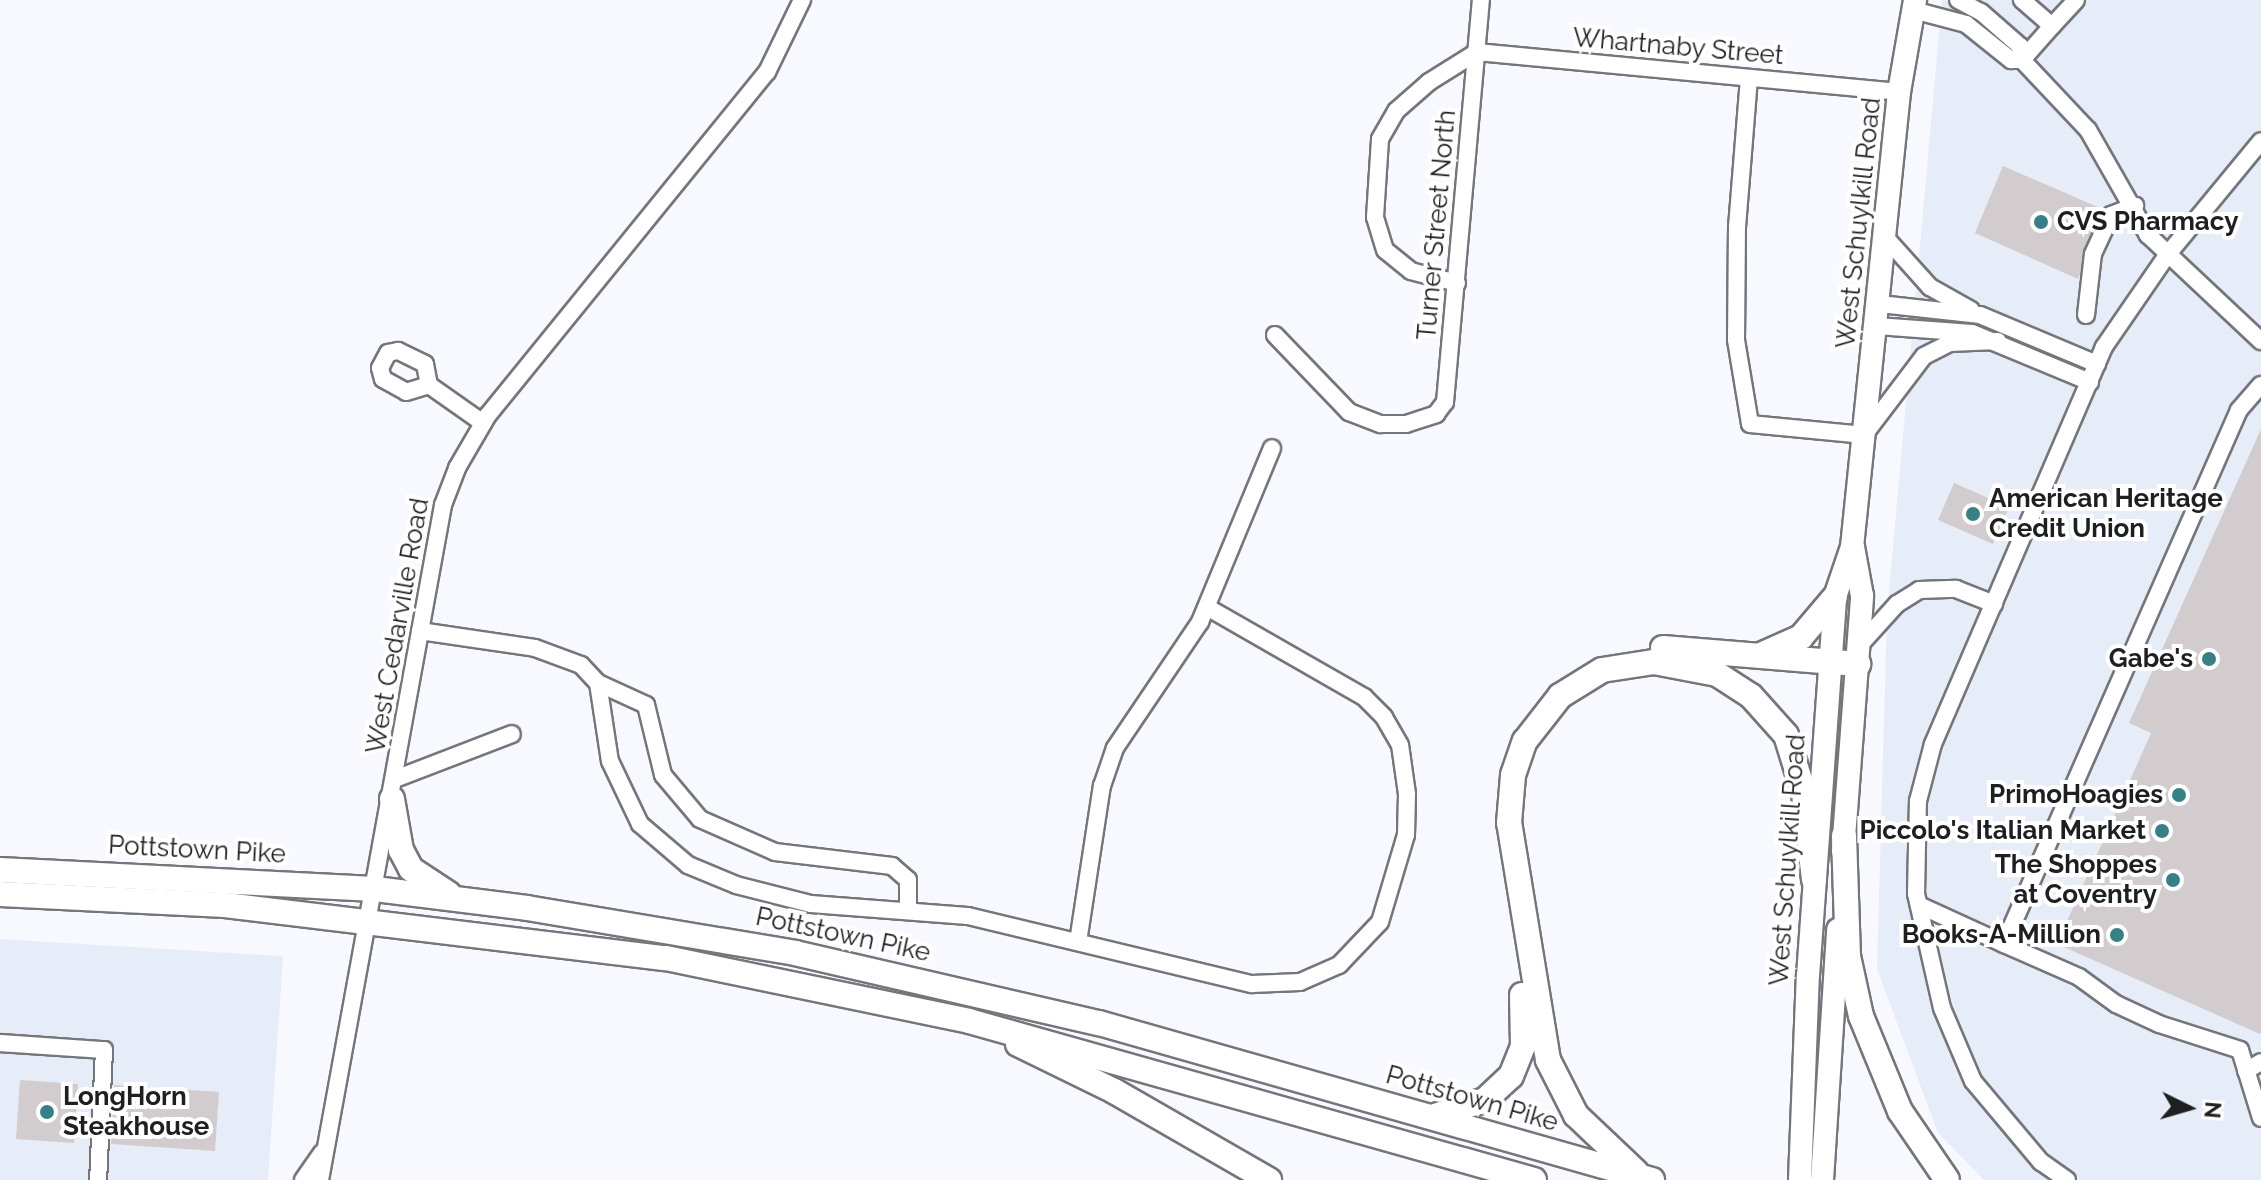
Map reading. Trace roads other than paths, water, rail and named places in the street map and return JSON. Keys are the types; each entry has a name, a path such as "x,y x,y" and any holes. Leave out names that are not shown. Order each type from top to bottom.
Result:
{"highway":[{"path":"1761,655 1801,637 1835,597"},
{"path":"1433,1117 1485,1100 1500,1088 1523,1046 1523,1009 1495,812 1503,757 1525,714 1573,670 1627,649 1830,661 1858,655"},
{"path":"1646,1178 1576,1115 1548,1060 1509,823 1513,775 1525,741 1560,696 1617,666 1673,663 1728,680 1769,713 1795,755 1814,879"},
{"path":"393,789 401,850 411,869 426,884 462,900"},
{"path":"1844,836 1848,956 1861,1016 1900,1111 1947,1180"},
{"name":"Pottstown Pike","path":"0,870 375,889 679,931 943,984 1646,1178"},
{"name":"Pottstown Pike","path":"0,894 193,903 370,919 666,958 969,1021 1534,1180"},
{"path":"969,1021 1114,1091 1269,1180"}],"main road":[{"name":"West Schuylkill Road","path":"1800,1180 1814,879 1835,597 1852,547 1899,92 1914,5"},
{"name":"West Schuylkill Road","path":"1822,1180 1862,596 1852,547"}],"street":[{"name":"West Cedarville Road","path":"320,1180 370,919 443,505 483,423 767,72 802,0"},
{"path":"1457,283 1411,271 1385,250 1375,217 1380,139 1396,111 1429,82 1477,52 1481,0"},
{"path":"1958,0 2020,46 2022,60 2088,130 2135,206 2148,235 2261,341"},
{"path":"2022,0 2052,26"},
{"path":"1914,5 1966,24 2011,60 2022,60 2076,0"},
{"name":"Whartnaby Street","path":"1477,52 1899,92"},
{"name":"Turner Street North","path":"1275,335 1349,412 1381,424 1406,424 1436,414 1445,402 1477,52"},
{"path":"1749,78 1737,255 1736,340 1745,419 1759,426 1864,435 1924,356 1949,343 1998,341"},
{"path":"2067,1180 2041,1162 1973,1081 1942,1008 1919,905 1918,801 1933,744 2097,364 2168,254 2261,141"},
{"path":"2086,315 2093,254 2111,215 2135,206"},
{"path":"1886,238 1930,287 1980,315 2097,364"},
{"path":"1878,315 1980,315"},
{"path":"1878,315 1998,341 2090,382"},
{"path":"429,385 483,423"},
{"path":"2004,944 2239,410 2261,385"},
{"path":"1078,942 1102,786 1115,748 1207,607 1272,448"},
{"path":"1858,655 1897,604 1919,590 1956,589 1994,604"},
{"path":"598,683 616,780 640,824 657,843 688,865 758,894 844,907 908,909 968,916 1252,984 1300,982 1358,950 1380,922 1406,835 1405,769 1396,735 1364,697 1207,607"},
{"path":"420,631 566,655 598,683 646,705 663,775 700,819 775,852 892,866 908,880 908,909"},
{"path":"393,789 512,734"},
{"path":"1919,905 2079,977 2116,1004 2159,1024 2240,1050 2261,1118"},
{"path":"0,1043 104,1050 98,1180"},
{"path":"2246,1071 2261,1062"},
{"path":"303,1180 325,1149"}],"place":[{"name":"CVS Pharmacy","path":"2041,222"},
{"name":"American Heritage Credit Union","path":"1973,514"},
{"name":"Gabe's","path":"2209,659"},
{"name":"PrimoHoagies","path":"2179,795"},
{"name":"Piccolo's Italian Market","path":"2162,831"},
{"name":"The Shoppes at Coventry","path":"2173,880"},
{"name":"Books-A-Million","path":"2117,935"},
{"name":"LongHorn Steakhouse","path":"47,1112"}]}
